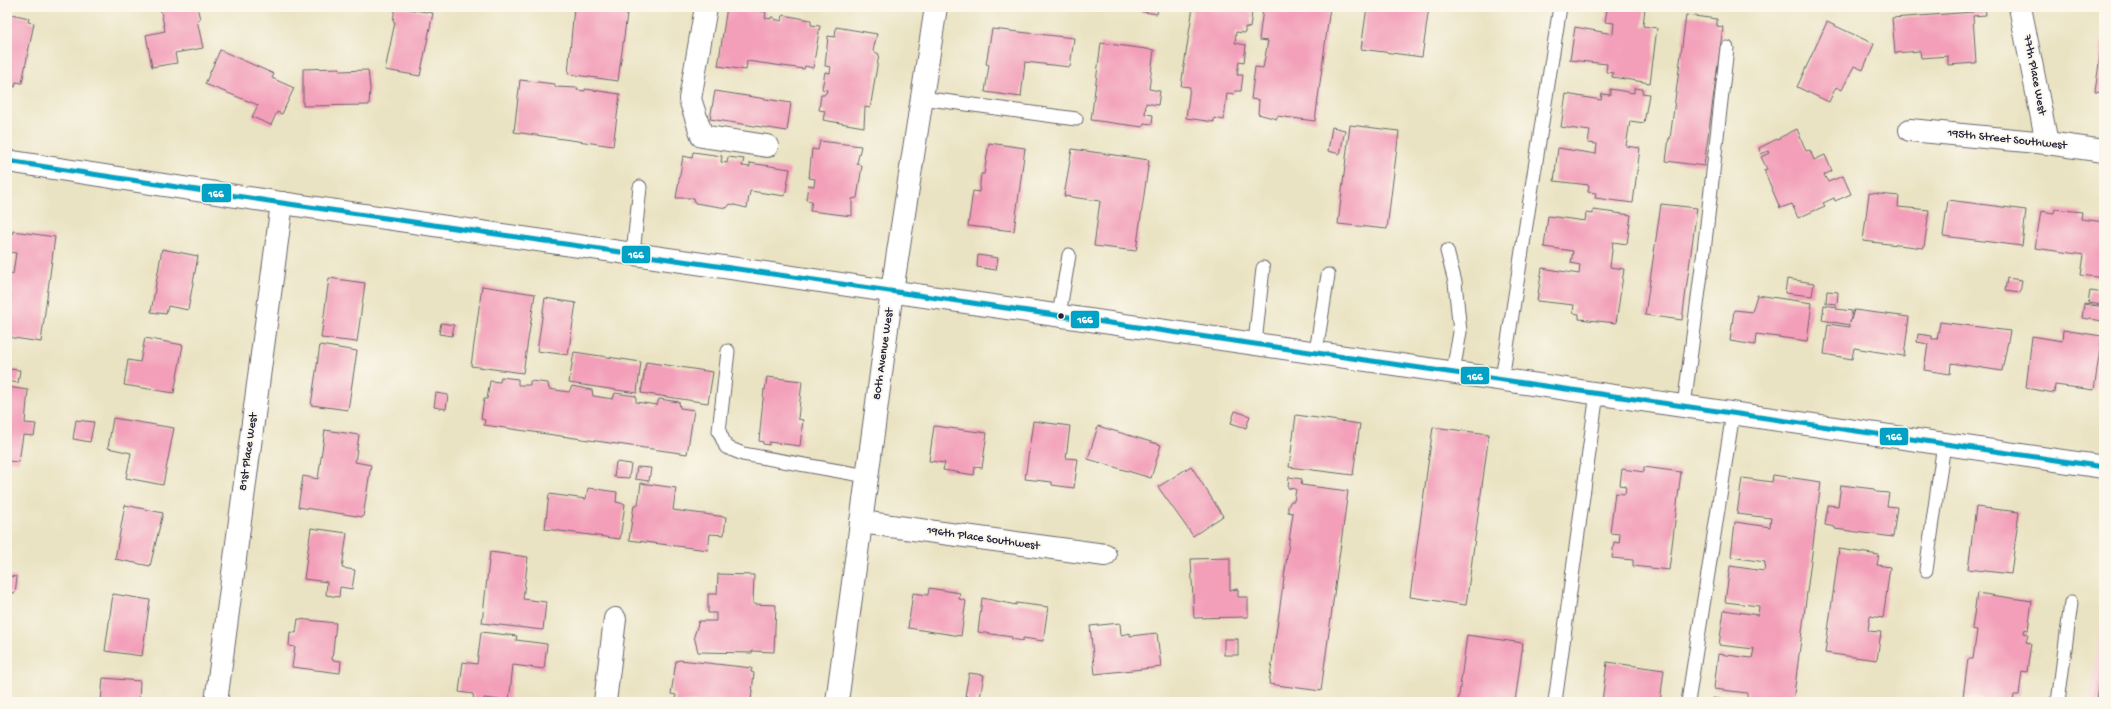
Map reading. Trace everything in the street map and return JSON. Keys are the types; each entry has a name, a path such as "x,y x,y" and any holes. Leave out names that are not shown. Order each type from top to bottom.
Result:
{"main road":[{"path":"706,7 690,99 702,136 767,146"},
{"name":"80th Avenue West","path":"837,702 892,291 936,7"},
{"name":"77th Place West","path":"2020,7 2047,143"},
{"name":"195th Street Southwest","path":"1910,130 2047,143 2104,151"},
{"path":"7,161 282,203 2104,467"},
{"name":"81st Place West","path":"216,702 282,203"},
{"name":"196th Place Southwest","path":"861,522 1105,555"},
{"path":"605,702 615,619"}],"lane":[{"path":"1502,379 1560,7"},
{"path":"1684,406 1727,48"},
{"path":"922,98 1076,118"},
{"path":"634,254 640,187"},
{"path":"1447,251 1455,282 1460,332 1453,372"},
{"path":"1059,315 1069,254"},
{"path":"1255,343 1264,268"},
{"path":"1316,352 1328,274"},
{"path":"728,351 719,432 726,447 743,454 867,476"},
{"path":"1556,702 1597,393"},
{"path":"1688,702 1734,413"},
{"path":"1926,570 1944,444"},
{"path":"2058,702 2071,603"}],"shaded area":[{"path":"2104,607 2104,702 2090,702"}],"building":[{"path":"160,7 197,7 200,19 197,20 203,48 175,53 177,63 152,67 146,35 165,31"},
{"path":"395,7 433,13 420,76 385,70 395,22 393,22"},
{"path":"574,7 628,7 618,81 568,74"},
{"path":"727,7 755,7 755,10 766,12 765,18 771,19 771,17 774,17 774,19 782,21 783,15 811,20 811,25 820,26 813,68 805,66 804,69 747,61 746,70 718,66"},
{"path":"1111,7 1158,7 1157,14"},
{"path":"1193,7 1246,7 1245,11 1252,12 1250,28 1245,27 1245,33 1236,32 1235,43 1246,45 1244,62 1239,61 1237,75 1243,75 1241,91 1235,91 1234,94 1227,93 1224,120 1214,118 1214,122 1186,118 1190,87 1181,86"},
{"path":"1274,7 1330,7 1315,121 1277,116 1277,119 1258,114 1259,100 1251,99 1255,67 1263,68 1268,41 1259,40 1263,9 1273,10"},
{"path":"1367,7 1429,7 1422,57 1361,49"},
{"path":"1595,7 1645,7 1643,26 1657,28 1650,83 1612,77 1613,73 1606,72 1607,64 1570,60 1575,27 1613,34 1614,23 1605,22 1607,10"},
{"path":"1972,7 1985,7 1986,15 1973,16 1976,63 1948,65 1948,56 1921,58 1920,51 1895,53 1892,18 1973,12"},
{"path":"7,13 29,18 28,22 34,23 22,83 16,82 15,87 7,86"},
{"path":"1686,15 1717,19 1717,26 1723,27 1704,166 1666,161"},
{"path":"1827,22 1874,44 1863,70 1854,66 1842,90 1836,87 1829,102 1797,87"},
{"path":"836,27 877,34 873,51 879,54 870,108 865,107 864,127 823,120 825,111 819,110 821,95 824,95 827,90 822,89 825,72 830,73 831,67 825,66 828,36 835,37"},
{"path":"992,29 1074,38 1070,67 1025,62 1021,97 985,92 989,65 986,64"},
{"path":"2102,41 2104,41 2104,93 2095,92"},
{"path":"1101,43 1154,50 1149,89 1160,91 1158,105 1146,103 1145,114 1153,115 1152,124 1144,123 1143,127 1091,120"},
{"path":"220,50 274,74 272,78 294,88 282,114 277,112 271,125 252,117 258,105 205,84"},
{"path":"340,68 340,71 368,70 370,88 369,105 303,106 303,69"},
{"path":"520,80 555,84 555,87 578,88 577,90 585,91 585,89 620,94 613,146 514,132"},
{"path":"1634,88 1643,89 1642,93 1649,94 1644,123 1630,121 1626,146 1640,148 1633,203 1595,198 1596,193 1588,192 1589,185 1554,181 1558,148 1596,154 1597,144 1588,143 1590,131 1561,127 1566,94 1601,100 1602,94 1610,95 1610,89 1634,93"},
{"path":"715,91 791,103 787,131 710,119"},
{"path":"1350,125 1399,131 1387,229 1338,224"},
{"path":"1332,127 1345,130 1340,154 1328,151"},
{"path":"1797,129 1806,151 1810,150 1814,160 1825,155 1832,171 1824,175 1828,182 1843,176 1851,194 1835,201 1834,198 1823,203 1825,206 1798,218 1792,204 1780,208 1764,170 1767,169 1761,157 1769,153 1768,151 1761,154 1759,148"},
{"path":"820,141 861,146 857,163 862,166 857,198 852,199 852,216 810,211 812,201 806,200 808,185 814,186 815,179 809,178 812,149 818,150"},
{"path":"989,143 1025,148 1014,231 968,226 973,191 979,192 981,174 984,174"},
{"path":"1072,149 1149,160 1136,251 1094,246 1100,201 1064,196"},
{"path":"693,152 722,156 721,162 727,163 728,157 744,159 742,166 750,167 750,163 790,169 785,196 750,191 747,208 730,204 727,208 695,203 694,198 676,198 683,156 692,158"},
{"path":"1869,193 1899,196 1898,207 1929,210 1924,248 1863,241"},
{"path":"1948,200 2026,210 2022,246 1943,236"},
{"path":"1661,204 1697,208 1682,320 1645,315"},
{"path":"2055,209 2082,212 2081,219 2104,222 2104,278 2081,275 2084,255 2035,248 2041,211 2054,213"},
{"path":"1593,210 1631,215 1627,244 1613,242 1610,267 1624,269 1616,323 1579,319 1579,314 1573,313 1574,305 1537,301 1542,268 1579,274 1580,265 1571,263 1573,251 1544,247 1548,216 1585,221 1586,213 1593,214"},
{"path":"13,231 55,237 41,342 7,337 7,317 11,295 7,295 7,273 13,274 16,253 10,252 11,247 9,246"},
{"path":"162,249 198,256 188,310 168,306 166,314 151,312"},
{"path":"978,255 998,258 996,270 977,267"},
{"path":"329,278 365,283 357,342 321,338"},
{"path":"2007,278 2022,280 2020,293 2005,291"},
{"path":"1787,279 1814,283 1812,296 1785,293"},
{"path":"482,286 535,294 523,373 471,366"},
{"path":"1827,291 1838,292 1837,304 1826,303"},
{"path":"2090,291 2104,293 2104,305 2088,303"},
{"path":"1757,295 1812,303 1807,341 1756,334 1755,345 1730,341 1734,310 1752,312"},
{"path":"545,298 576,303 568,355 537,351"},
{"path":"2084,304 2104,307 2102,321 2082,318"},
{"path":"1824,305 1837,307 1836,309 1852,311 1850,323 1854,310 1909,317 1904,356 1854,348 1852,359 1824,354 1828,324 1849,327 1849,325 1822,320"},
{"path":"1940,322 2010,331 2002,371 1951,363 1950,374 1924,370 1928,344 1917,342 1918,334 1932,336 1932,339 1937,339"},
{"path":"441,323 454,325 452,336 439,334"},
{"path":"2063,330 2102,336 2094,390 2055,385 2054,393 2026,388 2032,336 2062,341"},
{"path":"145,338 183,345 174,393 124,385 128,360 140,362"},
{"path":"320,345 357,351 348,410 311,405"},
{"path":"574,352 641,362 637,393 569,383"},
{"path":"646,362 713,372 708,403 641,393"},
{"path":"7,369 20,370 18,383 7,381"},
{"path":"501,377 518,379 518,385 530,385 530,381 548,383 549,389 569,392 572,386 592,390 593,396 613,399 615,393 636,396 636,402 657,405 659,399 679,402 680,408 694,410 687,454 484,425 485,420 481,419 484,399 487,399 490,381 500,382"},
{"path":"767,377 802,381 798,419 803,420 800,446 769,442 769,445 763,444 763,442 759,441 764,389 765,390"},
{"path":"7,387 28,390 25,423 36,424 34,436 23,435 19,462 7,461"},
{"path":"436,393 448,395 446,409 434,407"},
{"path":"1235,411 1250,416 1246,428 1231,423"},
{"path":"1296,415 1360,424 1353,475 1289,467"},
{"path":"113,418 174,428 163,485 126,478 131,453 108,448"},
{"path":"76,420 94,422 90,442 73,439"},
{"path":"1033,421 1070,426 1066,458 1078,459 1074,488 1052,485 1052,482 1025,479"},
{"path":"934,426 987,433 982,468 975,467 974,475 943,470 945,463 929,461"},
{"path":"1098,426 1161,445 1151,478 1088,459"},
{"path":"1433,427 1489,434 1466,605 1410,597"},
{"path":"325,430 359,435 355,462 371,465 363,517 298,507 303,476 318,479"},
{"path":"616,462 631,464 629,478 614,477"},
{"path":"1191,466 1223,516 1193,536 1158,487"},
{"path":"637,467 651,468 649,481 635,479"},
{"path":"1644,467 1681,472 1669,570 1633,566 1633,560 1612,558 1614,542 1619,543 1620,534 1610,533 1615,493 1625,494 1626,486 1620,485 1622,469 1644,472"},
{"path":"1773,475 1821,482 1793,702 1747,702 1747,693 1714,689 1718,654 1752,658 1754,649 1719,645 1724,610 1758,615 1759,606 1725,602 1730,566 1764,571 1765,562 1731,557 1735,522 1770,527 1771,518 1737,514 1742,478 1772,482"},
{"path":"1289,477 1302,479 1301,485 1348,491 1321,691 1269,684 1293,513 1288,512 1288,506 1291,501 1294,501 1296,489 1288,488"},
{"path":"641,483 676,488 673,510 726,517 724,535 710,534 708,550 629,540 634,505 638,505"},
{"path":"1841,485 1874,489 1876,492 1889,493 1887,506 1897,507 1893,537 1835,529 1835,527 1825,525 1828,505 1838,506"},
{"path":"588,488 617,492 616,502 625,504 620,539 545,529 549,494 586,499"},
{"path":"125,505 163,513 150,566 115,559"},
{"path":"1976,507 2019,512 2011,574 1968,569"},
{"path":"311,528 347,533 342,568 355,570 352,589 340,587 339,597 326,595 327,582 304,579"},
{"path":"1839,549 1879,555 1877,565 1890,567 1883,618 1870,616 1868,631 1881,632 1877,660 1825,653"},
{"path":"490,552 528,557 523,599 546,602 543,630 482,623"},
{"path":"1230,558 1230,590 1238,589 1238,597 1248,597 1248,617 1194,618 1191,559"},
{"path":"718,574 754,575 753,604 776,605 774,652 698,652 694,636 699,621 716,621 716,613 708,613 708,594 717,594"},
{"path":"7,576 17,577 15,593 7,592"},
{"path":"929,588 960,593 959,599 966,601 961,636 908,628 913,593 928,595"},
{"path":"1977,593 2032,601 2028,630 2025,629 2024,633 2028,634 2026,642 2031,643 2027,672 2022,671 2019,695 2014,695 2013,702 1963,697 1968,659 1973,659 1977,630 1972,629"},
{"path":"113,594 150,600 142,656 105,651"},
{"path":"982,598 1016,605 1016,603 1048,607 1043,641 1023,638 1023,641 1012,639 1012,637 978,632"},
{"path":"298,619 336,623 332,660 341,661 340,673 292,667 295,647 289,646 290,632 296,633"},
{"path":"1120,623 1121,635 1130,633 1130,636 1157,633 1161,667 1095,674 1090,626"},
{"path":"481,632 517,636 516,640 547,644 544,669 513,665 509,701 484,698 484,702 474,702 473,694 459,692 463,662 477,664"},
{"path":"1467,635 1523,643 1515,702 1458,702"},
{"path":"1224,639 1238,639 1238,655 1224,655"},
{"path":"2104,649 2104,702 2096,701"},
{"path":"680,660 752,668 751,672 754,673 751,701 675,702 676,695 671,694 676,661"},
{"path":"1607,662 1664,670 1660,702 1602,702"},
{"path":"969,673 984,675 980,698 977,697 976,702 967,702 968,696 965,696"},
{"path":"103,678 140,681 139,702 101,702"},
{"path":"1712,698 1734,701 1734,702 1712,702"}],"transit line":[{"name":"166","path":"7,161 282,203 2104,467"}]}
